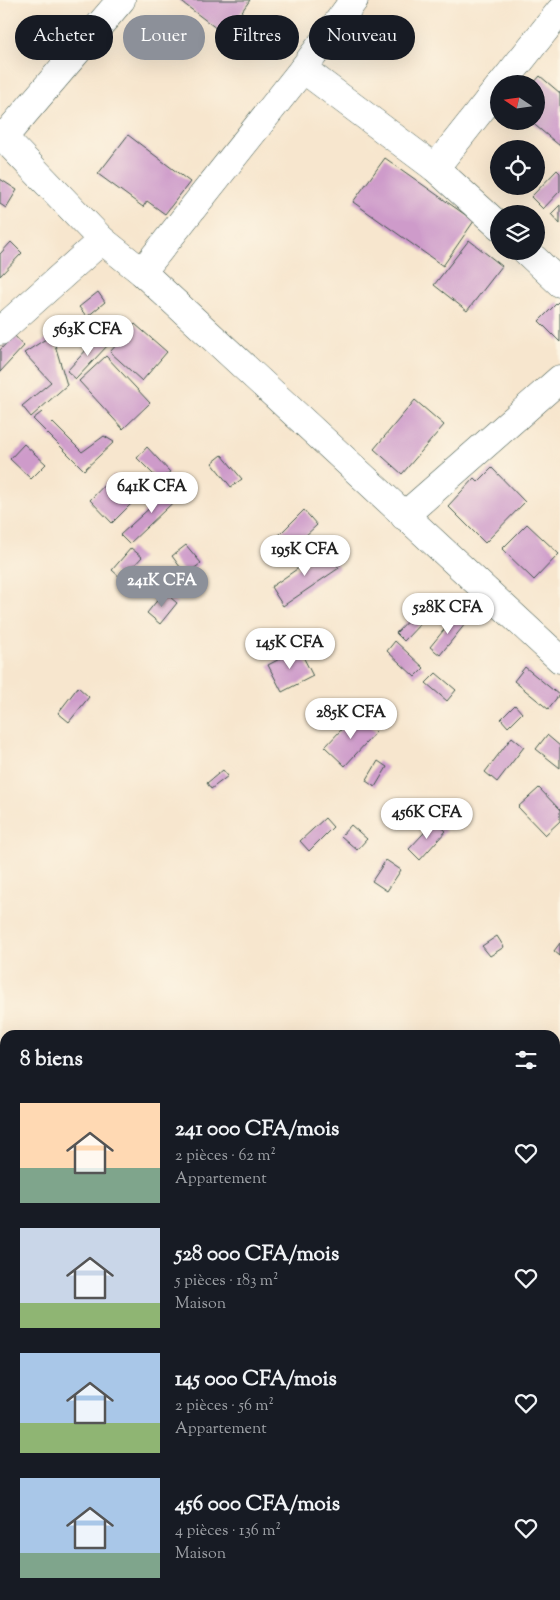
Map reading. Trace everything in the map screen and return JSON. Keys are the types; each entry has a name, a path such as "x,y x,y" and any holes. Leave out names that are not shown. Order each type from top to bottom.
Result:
{"street":[{"path":"120,0 2,135 102,240 142,272 560,659"},
{"path":"142,272 303,69 354,0"},
{"path":"509,75 560,11"},
{"path":"303,69 435,168 490,218"},
{"path":"435,168 490,99"},
{"path":"0,331 102,240"},
{"path":"536,260 560,283"},
{"path":"404,516 560,379"}],"building":[{"path":"179,0 250,0 239,15 215,15 215,27 205,20 205,15 199,15"},
{"path":"545,80 560,93 560,146 541,130 545,130"},
{"path":"128,135 190,182 165,214 147,201 143,207 98,174"},
{"path":"385,158 474,221 443,266 353,202"},
{"path":"557,170 560,173 560,191 545,207 545,205 539,205 531,197 533,195 545,195 545,182"},
{"path":"0,179 17,190 6,208 0,204"},
{"path":"560,205 560,224 551,214"},
{"path":"469,240 490,257 490,260 494,260 502,266 467,311 434,285"},
{"path":"11,242 22,253 0,276 0,254"},
{"path":"98,292 105,302 87,317 79,307"},
{"path":"558,302 560,303 560,342 539,321"},
{"path":"135,324 167,352 142,381 110,352"},
{"path":"14,335 24,346 0,372 0,350"},
{"path":"52,335 67,385 31,417 22,406 51,382 24,353"},
{"path":"99,336 109,344 76,379 67,371"},
{"path":"106,356 150,403 123,429 79,381"},
{"path":"415,400 444,425 402,474 374,449"},
{"path":"42,412 82,452 104,436 114,442 84,470 33,419"},
{"path":"24,444 46,464 31,479 10,459"},
{"path":"147,447 170,472 159,480 137,458"},
{"path":"222,455 242,479 231,487 212,463"},
{"path":"492,468 525,502 485,543 448,506 474,478 478,482"},
{"path":"114,475 137,498 112,523 90,500"},
{"path":"176,484 184,492 129,544 120,535"},
{"path":"304,510 317,525 291,549 278,536"},
{"path":"527,524 559,554 534,580 502,549"},
{"path":"186,545 201,563 186,575 172,556"},
{"path":"131,548 142,557 122,579 112,570"},
{"path":"326,549 339,568 283,606 271,587"},
{"path":"164,592 177,603 160,624 147,613"},
{"path":"416,612 424,620 404,641 396,633"},
{"path":"456,615 466,623 440,655 430,647"},
{"path":"395,641 424,668 415,677 387,651"},
{"path":"299,649 313,676 282,692 268,665"},
{"path":"525,667 559,695 548,709 514,681"},
{"path":"436,673 456,690 447,701 426,683"},
{"path":"78,687 89,697 69,722 58,713"},
{"path":"515,705 522,713 508,727 501,719"},
{"path":"357,713 376,732 345,766 325,747"},
{"path":"547,735 560,746 560,768 536,749"},
{"path":"512,737 524,747 497,782 485,772"},
{"path":"378,761 387,767 375,787 366,781"},
{"path":"223,770 228,776 211,789 207,783"},
{"path":"539,788 560,810 560,821 545,835 518,807"},
{"path":"325,818 333,827 309,851 300,841"},
{"path":"435,821 446,831 420,860 409,849"},
{"path":"351,825 367,839 357,850 341,836"},
{"path":"386,860 401,870 387,891 372,881"},
{"path":"497,936 504,947 490,956 482,946"},
{"path":"560,943 560,956 554,951"}]}
